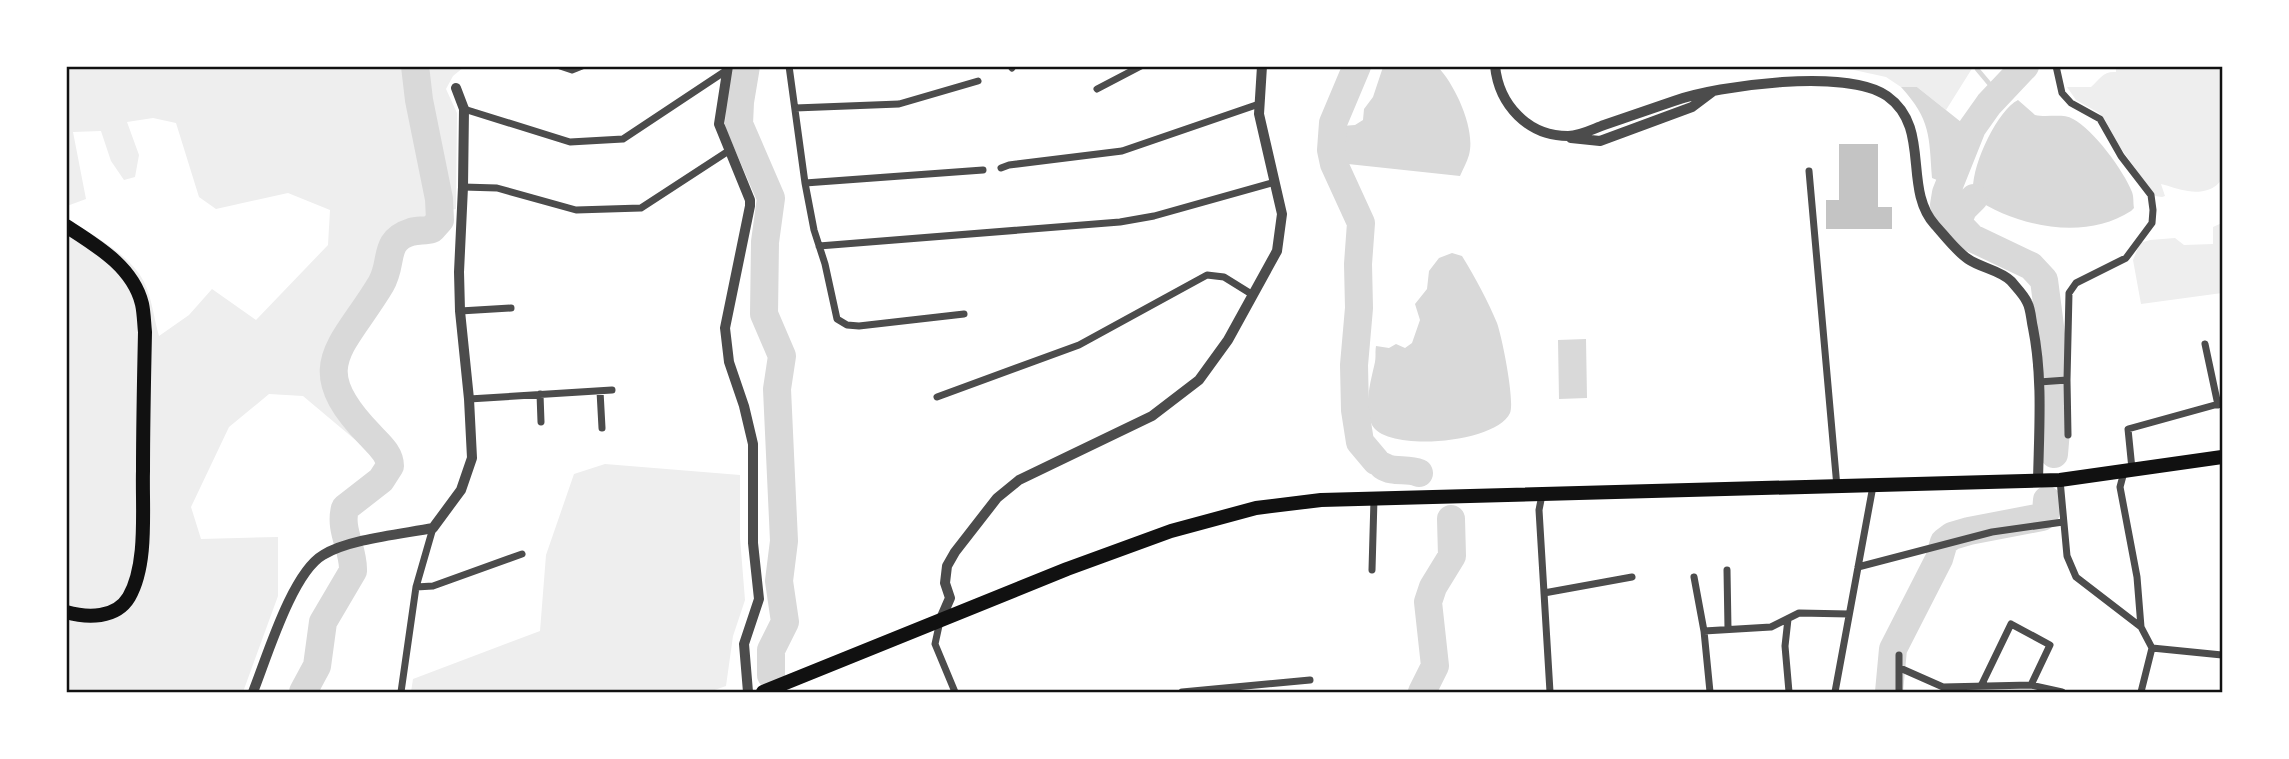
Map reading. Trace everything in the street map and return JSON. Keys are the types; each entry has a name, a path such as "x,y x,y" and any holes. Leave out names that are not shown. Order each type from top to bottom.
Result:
{"main road":[{"path":"66,226 100,248 130,276 142,303 145,332 142,533 138,574 128,599 111,613 83,617 66,612"},
{"path":"763,692 1067,569 1171,531 1256,508 1321,500 1374,498 2060,480 2222,457"}],"street":[{"path":"560,66 572,70 582,66"},
{"path":"789,66 805,183 837,319 842,323 859,326 964,314"},
{"path":"1097,89 1141,66"},
{"path":"955,692 935,644 940,621 950,598 945,583 947,566 955,552 997,498 1019,480 1152,416 1199,380 1227,340 1277,251 1282,214 1259,104 1262,66"},
{"path":"1495,66 1500,91 1516,115 1538,129 1567,136 1677,99 1756,83 1827,83 1868,88 1882,93 1896,103 1911,125 1920,199 1925,212 1968,259 2009,279 2028,302 2043,382 2038,481"},
{"path":"2056,66 2062,93 2071,103 2100,119 2121,156 2151,195 2153,210 2152,223 2126,258 2076,283 2069,293 2064,380 2068,436"},
{"path":"464,109 570,142 623,139 728,68"},
{"path":"728,68 719,124 750,206 725,328 729,362 754,444 754,543 758,599 744,645 747,692"},
{"path":"795,108 899,104 978,81"},
{"path":"401,692 416,587 433,528 461,490 472,458 459,272 464,109 456,88"},
{"path":"1001,168 1122,151 1259,104"},
{"path":"463,187 497,188 576,211 641,208 730,150"},
{"path":"805,183 983,170"},
{"path":"1809,171 1838,487"},
{"path":"819,246 1119,222 1154,216 1275,182"},
{"path":"937,397 1079,345 1206,275 1224,277 1252,295"},
{"path":"460,311 511,308"},
{"path":"2141,692 2152,648 2141,627 2137,577 2120,487 2128,470 2128,429 2220,404 2205,344"},
{"path":"2043,382 2064,380"},
{"path":"469,399 612,390"},
{"path":"600,391 602,428"},
{"path":"540,394 541,422"},
{"path":"2060,480 2067,556 2076,577 2141,627"},
{"path":"1835,692 1873,486"},
{"path":"1542,495 1539,510 1550,692"},
{"path":"1372,570 1374,498"},
{"path":"1858,567 1992,532 2063,522"},
{"path":"253,692 296,585 308,567 324,555 342,547 433,528"},
{"path":"416,587 433,586 522,554"},
{"path":"1727,570 1728,629"},
{"path":"1544,593 1632,577"},
{"path":"1694,577 1704,631 1710,692"},
{"path":"1704,631 1771,627 1800,613 1850,614"},
{"path":"1788,619 1785,646 1788,692"},
{"path":"1982,686 2011,624 2050,645 2031,685"},
{"path":"2152,648 2222,654"},
{"path":"1899,655 1899,692"},
{"path":"1900,668 1943,687 2031,685 2062,692"},
{"path":"1182,692 1224,691 1310,680"}],"shaded area":[{"path":"67,67 464,67 453,76 446,89 457,113 456,209 436,212 428,221 414,223 386,236 382,273 332,345 329,373 337,407 382,455 378,459 303,396 269,394 229,427 191,507 201,539 278,537 278,596 243,692 67,692 66,218 110,246 138,272 149,295 159,336 189,315 212,289 256,320 328,245 330,210 288,193 216,209 199,197 176,123 153,118 127,122 139,155 135,177 124,180 111,161 101,131 73,132 86,199 67,206"},
{"path":"1383,67 1438,67 1444,75 1457,96 1470,133 1469,155 1460,176 1348,164 1341,143 1342,126 1355,125 1363,120 1364,109 1373,97"},
{"path":"1817,67 1973,67 1946,110 1917,87 1901,87 1886,77 1854,70"},
{"path":"2116,67 2222,67 2220,162 2223,170 2220,182 2209,189 2195,192 2161,184 2165,196 2155,196 2120,147 2105,120 2099,113 2076,100 2067,87 2091,87 2105,74 2116,72"},
{"path":"1901,87 1917,87 1961,122 1937,180 1932,178 1927,129 1918,109"},
{"path":"2018,100 2035,115 2069,117 2090,132 2122,173 2132,192 2134,208 2113,220 2093,226 2052,227 2011,216 1974,198 1975,174 1985,144 2001,117"},
{"path":"2222,223 2222,293 2141,304 2133,260 2140,243 2175,238 2184,245 2213,244 2213,227"},
{"path":"1452,253 1462,256 1497,323 1505,354 1510,413 1501,423 1485,431 1442,441 1398,439 1382,434 1372,425 1368,410 1376,346 1389,348 1396,344 1405,348 1412,343 1420,320 1415,304 1427,289 1429,271 1439,258"},
{"path":"1586,339 1587,398 1559,399 1558,340"},
{"path":"605,464 740,475 740,538 745,600 733,636 726,686 709,692 411,692 413,679 540,631 546,555 574,474"}],"building":[{"path":"1839,144 1878,144 1878,207 1892,207 1892,229 1826,229 1826,200 1839,200"}],"waterway":[{"path":"303,692 317,666 323,622 353,571 345,532 345,508 381,480 390,466 386,453 350,411 338,391 334,374 336,358 343,342 381,284 396,241 411,232 432,229 440,220 439,199 419,100 415,66"},
{"path":"746,66 739,124 771,198 765,242 764,314 782,356 777,389 784,541 779,581 785,622 771,650 771,675"},
{"path":"1357,66 1333,123 1331,150 1334,164 1361,223 1359,308 1354,365 1355,410 1360,442 1376,461"},
{"path":"2025,66 1989,104 1972,128 1946,193 1944,205 1948,213 1972,238 2031,266 2044,280 2055,365 2057,418 2054,454"},
{"path":"1977,69 1998,94"},
{"path":"1958,222 1963,209 1974,198"},
{"path":"1383,466 1419,473"},
{"path":"1889,692 1893,649 1939,559 1944,542 1952,536 1969,531 2042,517 2046,512 2047,500"},
{"path":"1422,692 1435,666 1428,602 1433,587 1452,556 1451,519"}]}
